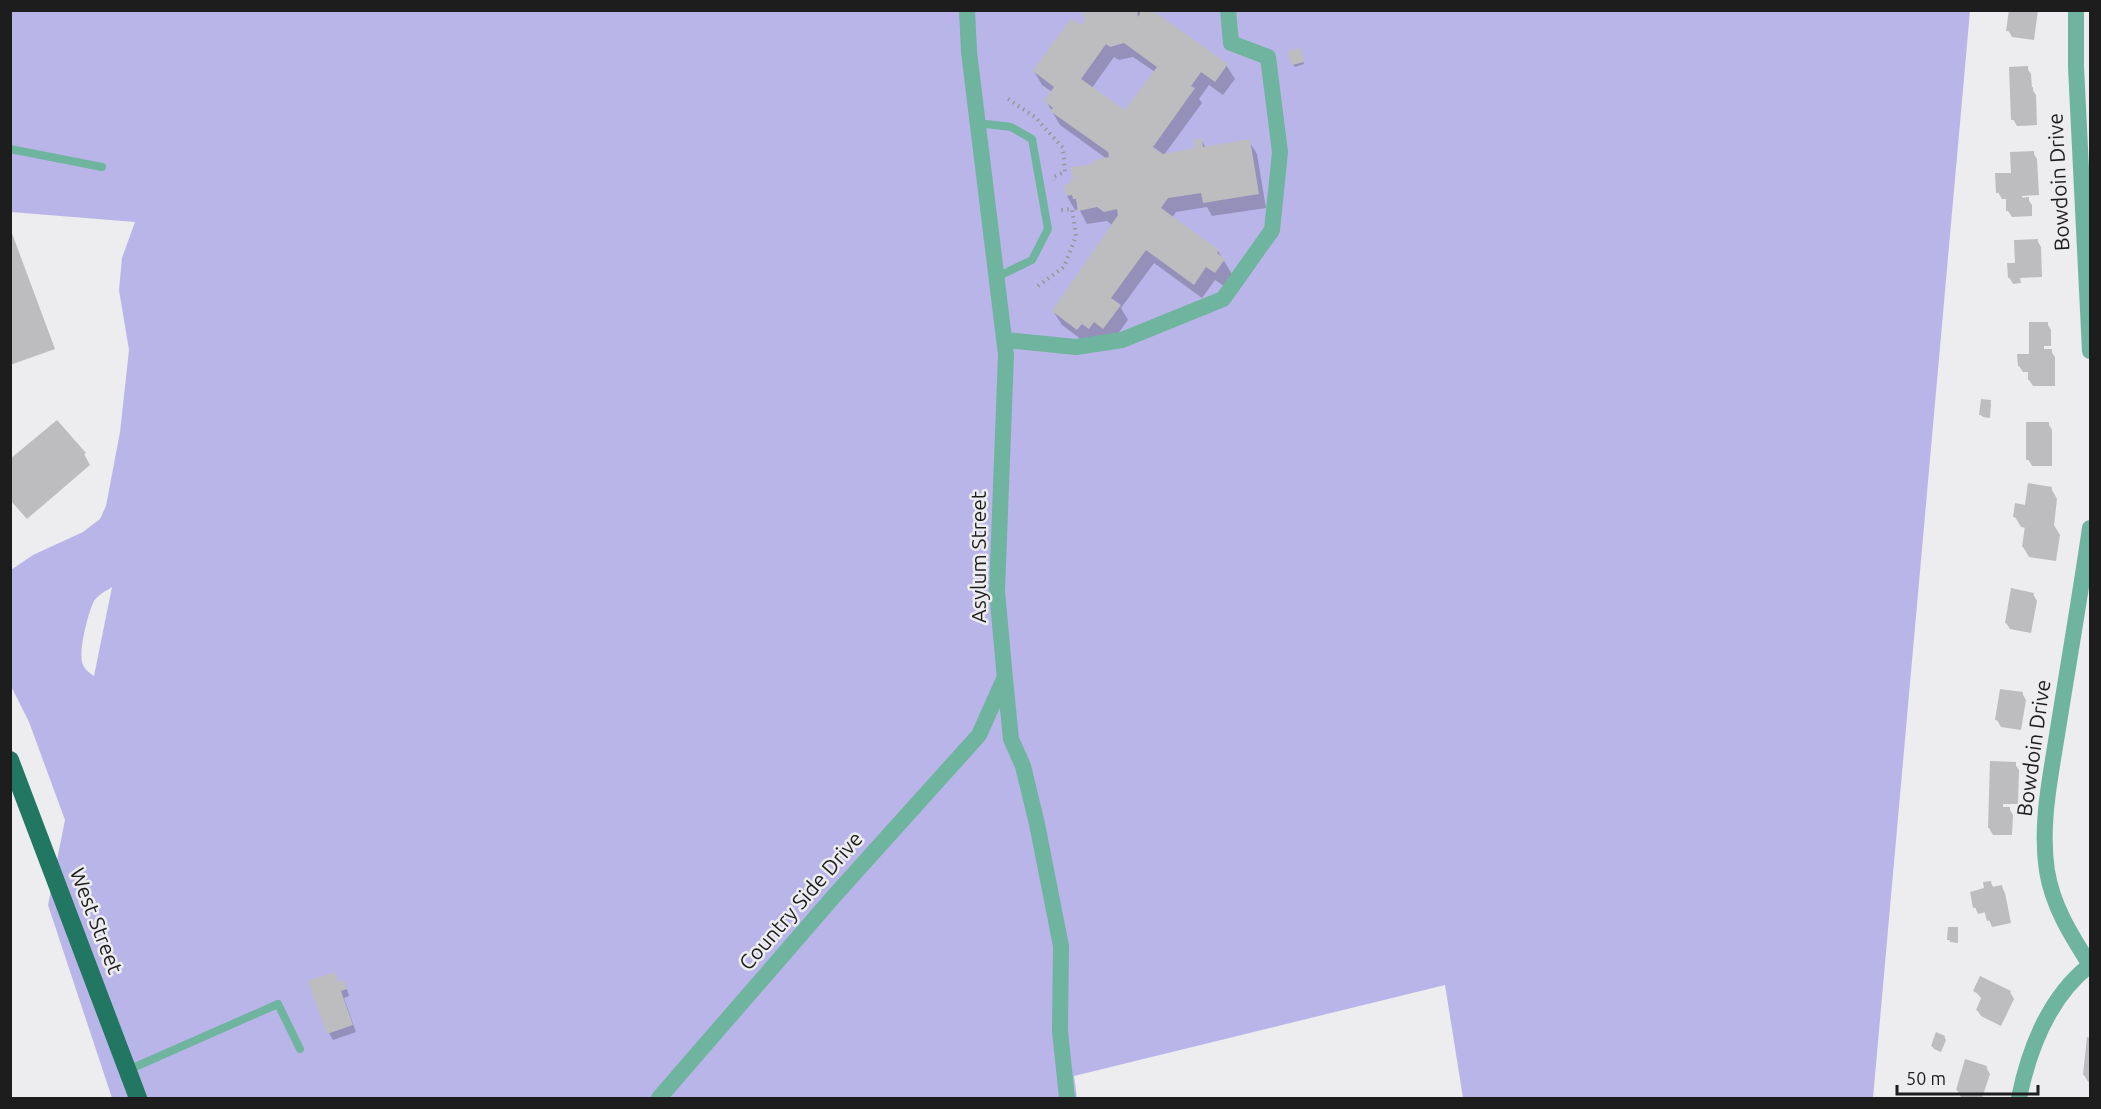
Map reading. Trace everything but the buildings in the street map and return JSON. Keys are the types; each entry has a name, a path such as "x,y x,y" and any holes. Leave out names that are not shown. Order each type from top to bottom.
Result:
{"main road":[{"name":"West Street","path":"10,760 138,1098"}],"street":[{"name":"Asylum Street","path":"967,10 1006,355 997,591 1005,679 1011,739 1023,766 1060,946 1060,1031 1067,1098"},
{"path":"1005,340 1076,348 1122,340 1223,299 1272,230 1280,152 1268,57 1231,43 1228,10"},
{"name":"Bowdoin Drive","path":"2076,10 2076,67 2091,351"},
{"name":"Bowdoin Drive","path":"2091,528 2051,777 2045,834 2046,867 2052,894 2066,926 2091,965"},
{"name":"Country Side Drive","path":"660,1098 835,895 979,735 1005,679"},
{"path":"979,735 991,731 1011,739"},
{"path":"2019,1098 2027,1066 2040,1031 2064,990 2091,965"}],"lane":[{"path":"978,123 1011,127 1032,140 1048,229 1032,260 997,277"},
{"path":"10,149 102,167"},
{"path":"128,1070 278,1004 300,1049"}],"shaded area":[{"path":"11,11 1970,11 1873,1098 1463,1098 1445,985 1074,1076 1077,1098 112,1098 48,905 65,820 29,722 11,686 11,570 33,555 83,532 100,519 106,506 120,432 129,350 119,290 122,258 135,222 11,212","holes":["112,587 94,676 86,670 82,662 85,631 94,601"]}]}
